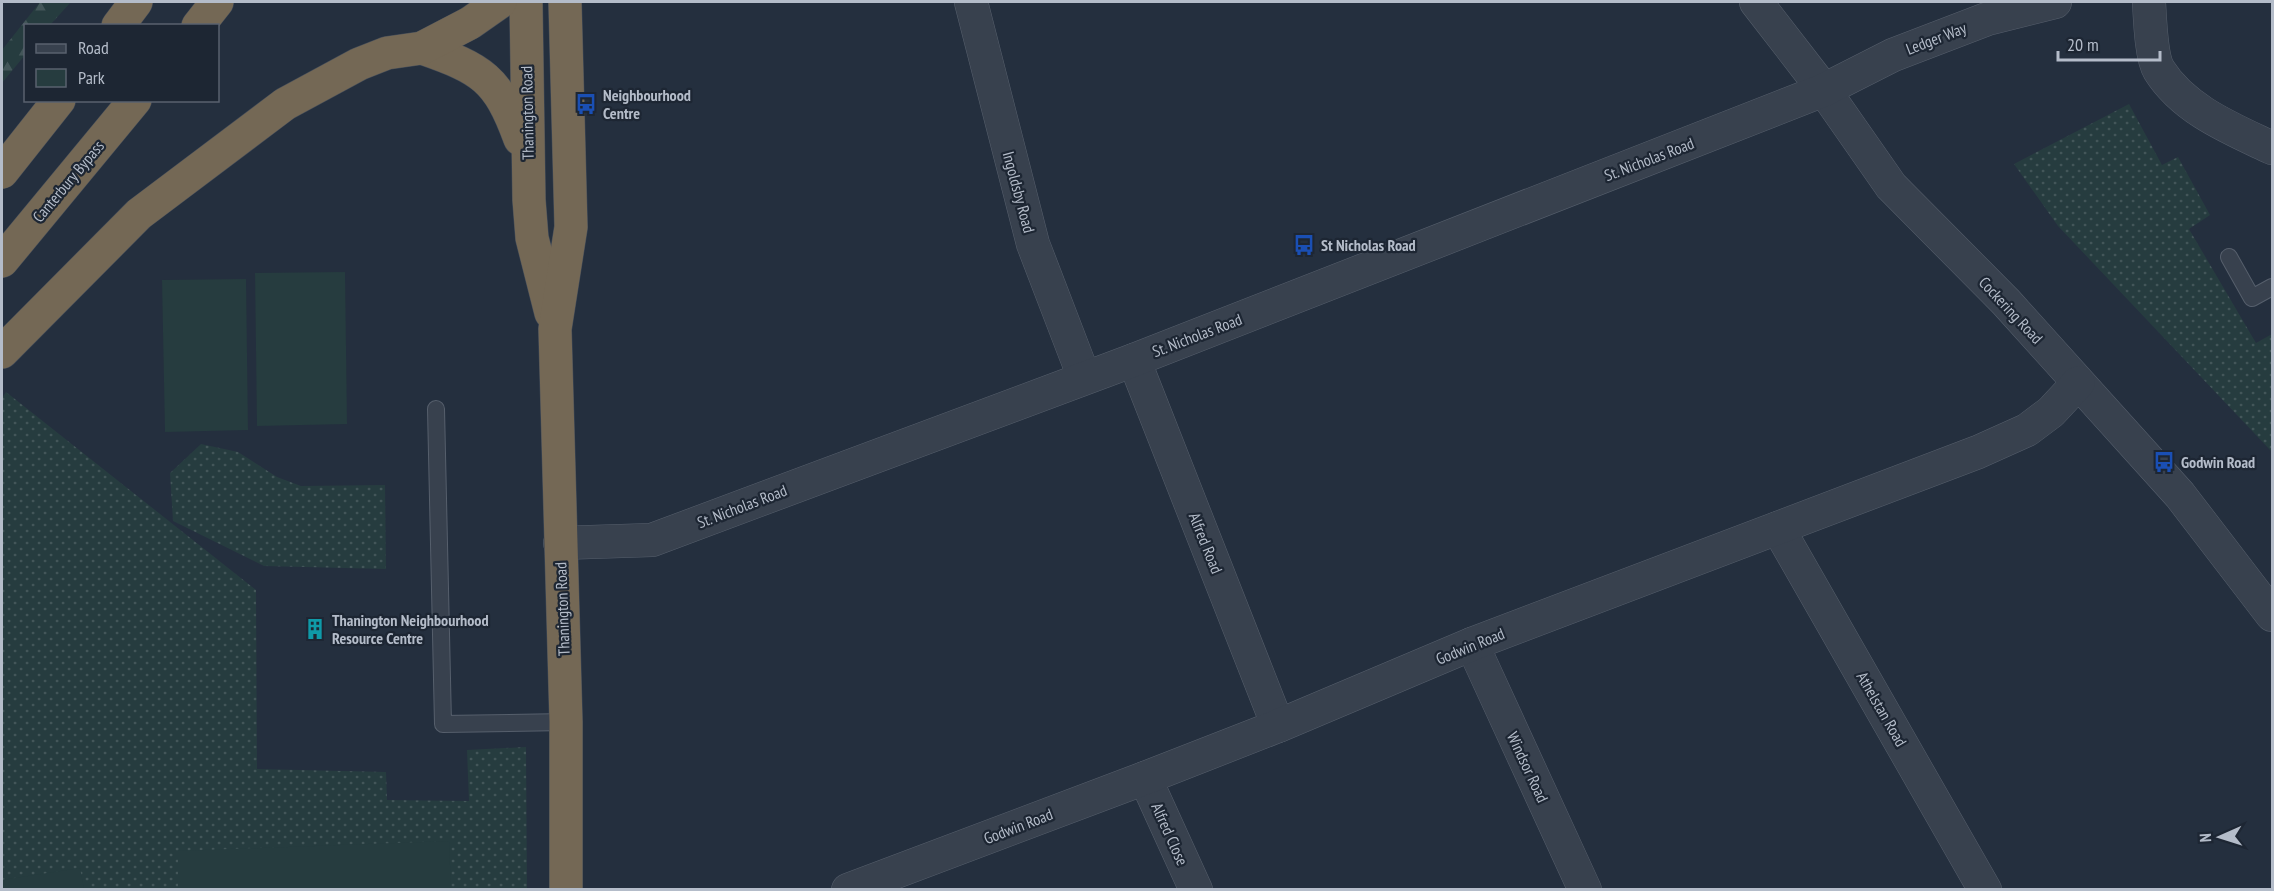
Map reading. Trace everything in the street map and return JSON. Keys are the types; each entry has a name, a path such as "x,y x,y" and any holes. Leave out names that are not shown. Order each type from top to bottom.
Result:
{"highway":[{"path":"120,24 136,2"},
{"path":"200,24 218,2"},
{"path":"2,352 139,214 285,104 359,64 387,53 422,48 470,23 500,2"},
{"name":"Thanington Road","path":"526,2 527,158 532,238 555,329"},
{"name":"Thanington Road","path":"565,2 571,227 555,329 566,722 566,890"},
{"path":"422,48 459,61 495,88 508,105 527,158"},
{"path":"2,172 57,102"},
{"name":"Canterbury Bypass","path":"2,261 133,102"}],"street":[{"name":"Ingoldsby Road","path":"971,2 1033,244 1084,377"},
{"name":"Cockering Road","path":"1756,2 1824,90 1891,186 2006,302 2180,495 2272,615"},
{"name":"Ledger Way","path":"1824,90 1903,51 1987,19 2055,2"},
{"path":"2149,2 2150,24 2158,68 2175,89 2215,120 2272,148"},
{"name":"St. Nicholas Road","path":"560,543 652,540 1134,360 1824,90"},
{"name":"Alfred Road","path":"1134,360 1278,726"},
{"name":"Godwin Road","path":"848,890 1278,726 1472,644 1978,452 2027,430 2051,412 2078,383"},
{"name":"Athelstan Road","path":"1778,528 1985,890"},
{"name":"Windsor Road","path":"1472,644 1585,890"},
{"name":"Alfred Close","path":"1145,778 1196,890"}],"lane":[{"path":"2229,256 2252,298 2272,287"},
{"path":"436,409 443,724 566,722"}],"green space":[{"path":"40,2 71,2 51,24 24,24 24,56 2,83 2,50"},
{"path":"2129,104 2162,165 2178,157 2210,215 2189,229 2256,343 2272,334 2272,452 2058,226 2014,164"},
{"path":"345,272 347,424 257,426 255,273"},
{"path":"246,279 248,430 165,432 162,280"},
{"path":"6,392 256,590 257,769 386,772 387,800 469,801 467,750 526,747 527,889 2,890 2,398"},
{"path":"201,444 238,452 277,477 301,486 385,485 386,569 264,566 173,521 170,473"},
{"path":"449,841 451,889 178,889 178,851"},
{"path":"80,868 84,889 2,889 2,880"}],"place":[{"name":"Neighbourhood Centre","path":"586,104"},
{"name":"St Nicholas Road","path":"1304,245"},
{"name":"Godwin Road","path":"2164,462"},
{"name":"Thanington Neighbourhood Resource Centre","path":"315,629"}]}
